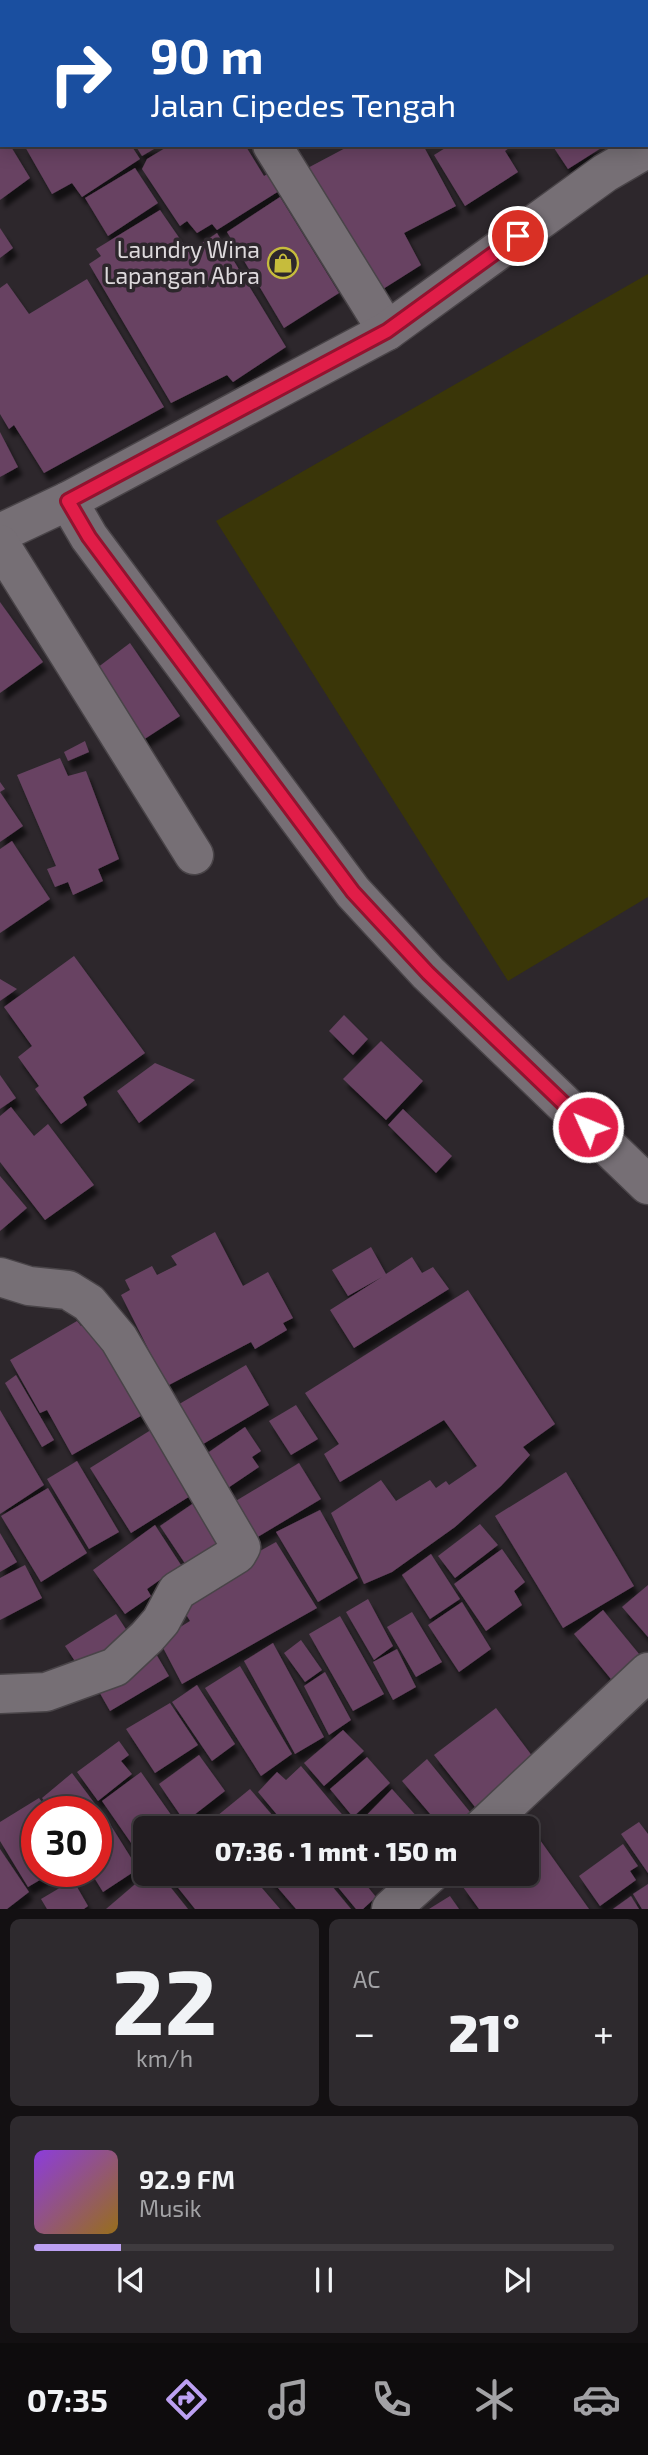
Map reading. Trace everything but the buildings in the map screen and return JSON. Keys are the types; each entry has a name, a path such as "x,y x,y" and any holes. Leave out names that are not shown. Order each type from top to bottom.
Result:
{"street":[{"path":"273,147 387,331"},
{"path":"0,533 68,501 387,331 605,173 648,148"},
{"path":"68,501 89,537 353,892 428,973 648,1185"},
{"path":"0,544 194,855"},
{"path":"0,1276 29,1286 68,1290 89,1303 119,1339 241,1547 237,1554 177,1591 154,1629 115,1667 46,1692 0,1694"},
{"path":"495,1816 648,1672"},
{"path":"391,1909 417,1886"}],"shaded area":[{"path":"648,274 648,897 508,981 216,521"}],"place":[{"name":"Laundry Wina Lapangan Abra","path":"283,263"}],"route":[{"path":"518,236 387,331 68,501 89,537 353,892 428,973 588,1127"}]}
